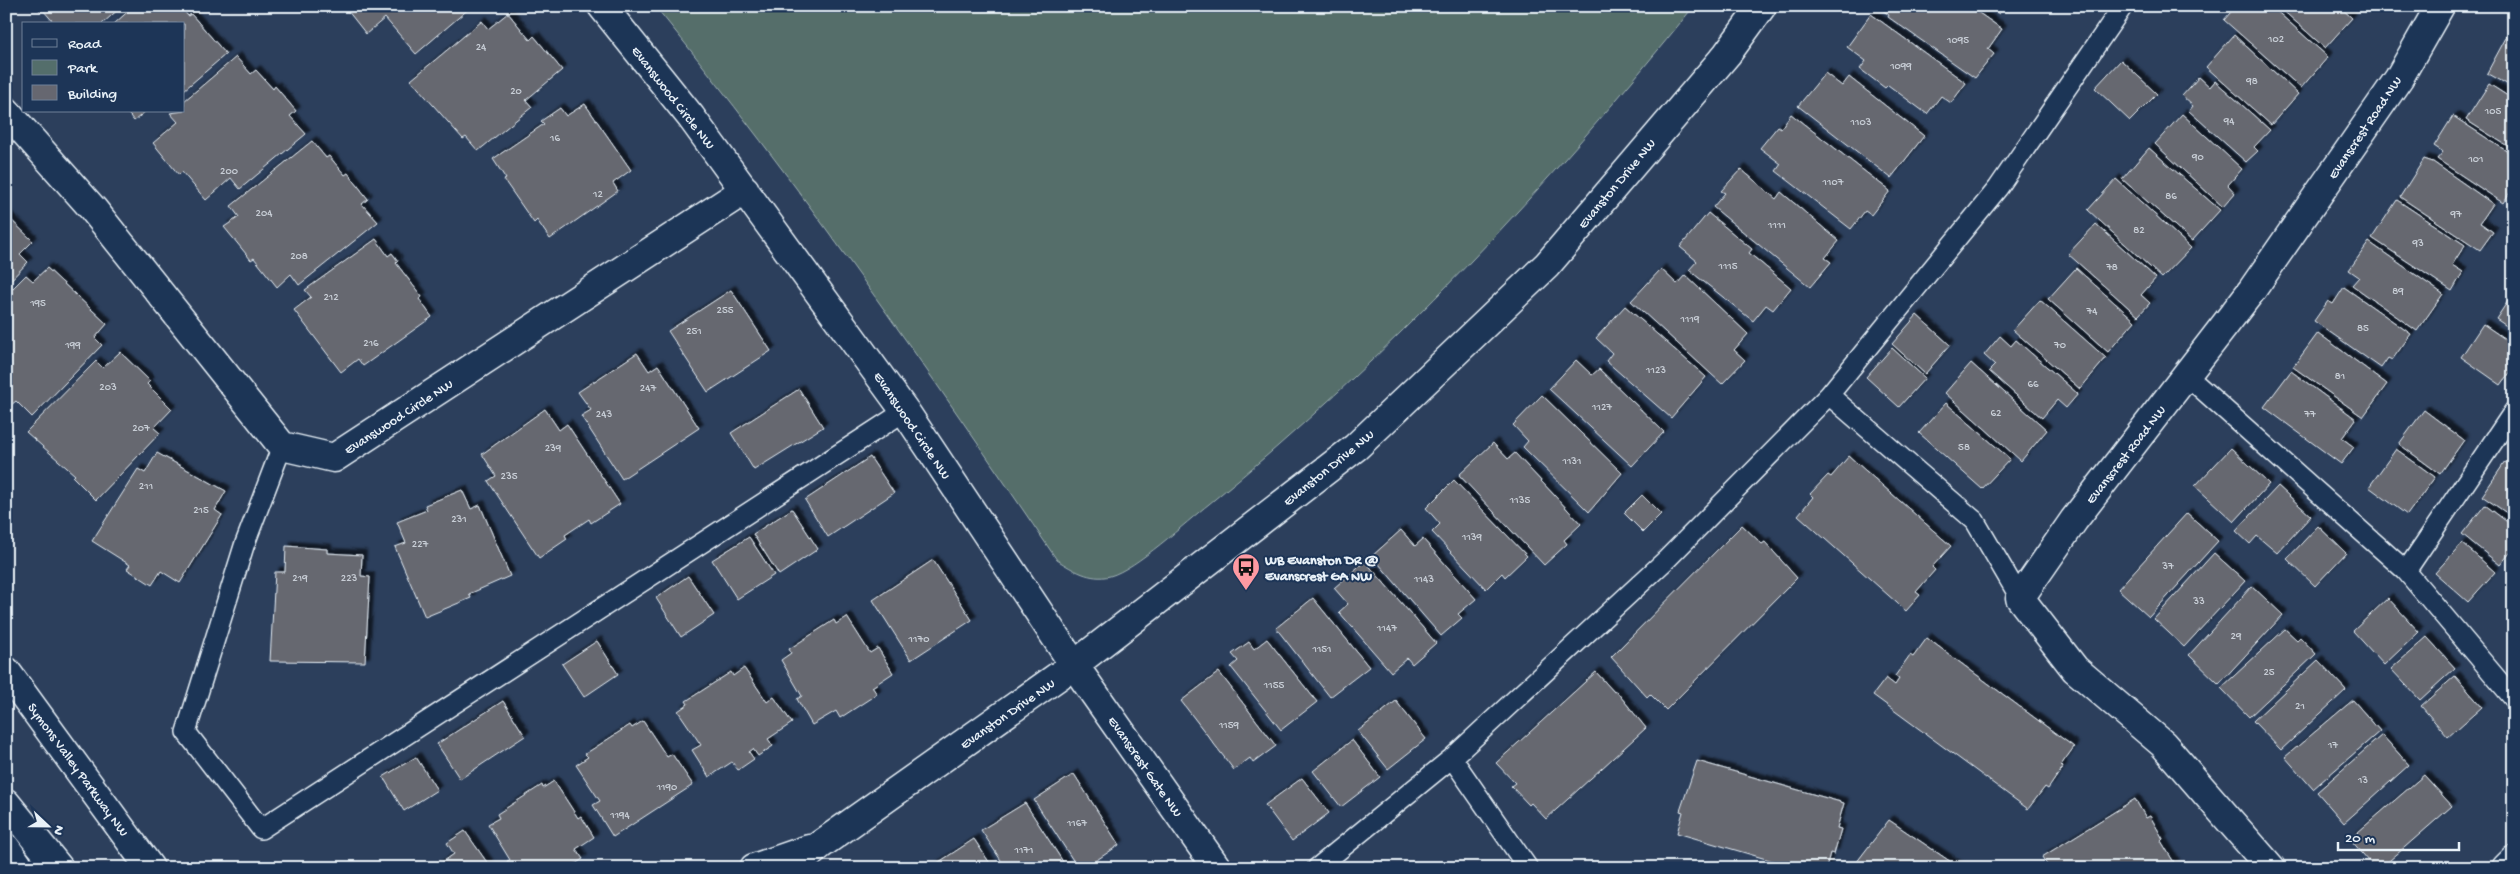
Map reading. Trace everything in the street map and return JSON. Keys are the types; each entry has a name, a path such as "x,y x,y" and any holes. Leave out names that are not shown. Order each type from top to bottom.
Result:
{"street":[{"name":"Evanswood Circle NW","path":"602,6 692,117 905,410 1074,665"},
{"name":"Evanston Drive NW","path":"793,868 820,845 1074,665 1356,448 1546,265 1727,54 1762,6"},
{"name":"Evanscrest Road NW","path":"2020,598 2074,520 2252,290 2399,78 2440,6"},
{"path":"6,111 93,209 282,446"},
{"name":"Evanswood Circle NW","path":"282,446 334,458 745,190"},
{"path":"2020,598 2075,669 2163,744 2271,868"},
{"name":"Evanscrest Gate NW","path":"1074,665 1217,868"},
{"name":"Symons Valley Parkway NW","path":"6,671 150,868"},
{"path":"6,802 59,868"},
{"name":"Evanston Drive NW","path":"754,868 820,845"},
{"path":"6,848 20,868"},
{"path":"2506,868 2514,860"}],"lane":[{"path":"1317,868 1452,758 1667,559 1829,395 1998,188 2123,6"},
{"path":"2186,375 2406,571 2514,699"},
{"path":"1829,395 1975,521 2020,598"},
{"path":"282,446 244,546 186,732 261,829 905,410"},
{"path":"2406,571 2514,411"},
{"path":"1452,758 1528,868"}],"green space":[{"path":"655,6 1694,6 1582,140 1465,268 1404,330 1276,448 1147,555 1121,572 1110,576 1096,577 1082,574 1057,560 912,348 812,209"}],"building":[{"path":"35,6 122,6 104,22 53,22 43,10 41,12"},
{"path":"134,6 180,6 188,16 191,14 226,54 185,89 185,22 116,22"},
{"path":"344,6 472,6 416,54 385,18 366,34"},
{"path":"1877,6 1969,6 2002,29 1988,49 1994,54 1975,78 1888,17 1889,15"},
{"path":"1988,6 2004,6 1999,14"},
{"path":"2236,6 2271,6 2328,57 2301,88 2224,20"},
{"path":"2278,6 2339,6 2352,18 2325,48"},
{"path":"508,13 530,40 534,36 562,70 526,100 532,107 478,151 466,137 463,139 411,80 482,21 488,29"},
{"path":"1871,14 1966,83 1951,103 1941,96 1927,114 1888,85 1885,88 1860,69 1866,61 1847,47"},
{"path":"2508,34 2514,37 2514,88 2487,73"},
{"path":"2234,35 2298,94 2271,125 2206,67"},
{"path":"236,57 251,74 256,70 273,89 275,86 296,111 290,116 306,134 240,189 231,178 206,200 182,172 179,175 153,143 178,122 170,113 185,112 185,100"},
{"path":"2121,60 2157,94 2130,121 2095,88"},
{"path":"1825,73 1842,86 1849,77 1924,136 1891,178 1798,106"},
{"path":"2199,77 2210,87 2215,81 2270,130 2254,147 2258,151 2246,162 2189,111 2193,106 2182,96"},
{"path":"2489,84 2514,100 2514,150 2466,120"},
{"path":"585,104 631,170 613,183 618,191 550,239 537,220 534,223 504,180 506,179 493,159 544,124 541,121 560,108 566,116"},
{"path":"127,112 145,112 134,121"},
{"path":"1791,114 1890,191 1871,215 1865,211 1851,229 1776,171 1781,164 1760,148 1778,126 1781,128"},
{"path":"2182,114 2242,169 2228,185 2235,193 2223,207 2155,144"},
{"path":"2453,116 2514,156 2514,186 2503,203 2437,159 2443,152 2434,146"},
{"path":"312,141 326,158 329,156 345,175 348,173 368,199 362,204 378,222 299,285 291,274 277,287 254,258 251,260 224,227 239,217 231,206"},
{"path":"2149,148 2220,210 2192,241 2122,179"},
{"path":"2424,159 2433,162 2493,204 2480,223 2493,232 2480,250 2400,197"},
{"path":"1741,169 1776,199 1781,192 1839,241 1825,258 1831,262 1810,287 1713,207 1725,193 1721,191"},
{"path":"2116,179 2191,248 2162,278 2088,210"},
{"path":"2397,200 2465,245 2452,265 2463,272 2452,291 2372,238"},
{"path":"1708,213 1752,249 1749,253 1791,288 1773,310 1766,305 1753,321 1689,270 1697,261 1680,247"},
{"path":"6,215 33,241 20,254 28,262 6,285"},
{"path":"2096,224 2156,278 2141,295 2150,303 2138,316 2068,254"},
{"path":"376,239 388,256 392,253 398,261 396,263 422,297 419,299 432,317 363,366 358,359 341,372 294,310 311,297 305,290"},
{"path":"2369,242 2443,294 2417,331 2352,285 2359,277 2349,270"},
{"path":"47,268 107,324 95,338 102,345 32,417 16,401 11,405 6,400 6,295 26,275 33,281"},
{"path":"2076,268 2135,321 2108,352 2048,299"},
{"path":"1661,269 1677,284 1685,275 1748,334 1734,350 1745,360 1722,384 1631,301"},
{"path":"2344,287 2411,334 2392,360 2388,358 2381,368 2314,321 2328,301 2333,304"},
{"path":"731,290 771,351 708,392 668,331"},
{"path":"2514,292 2514,331 2496,319"},
{"path":"2040,300 2106,358 2080,389 2013,330"},
{"path":"1625,306 1706,377 1671,418 1606,361 1612,353 1596,338"},
{"path":"1917,315 1950,345 1925,374 1892,344"},
{"path":"2483,324 2514,345 2514,367 2501,385 2461,357"},
{"path":"2318,333 2387,384 2363,417 2293,367"},
{"path":"2000,336 2011,346 2016,340 2078,394 2066,408 2057,400 2042,418 1989,371 1995,365 1984,355"},
{"path":"1892,348 1925,378 1899,407 1866,377"},
{"path":"120,352 150,381 147,384 172,409 154,428 160,433 96,500 73,477 75,475 26,432 96,361 103,368"},
{"path":"637,353 649,371 658,365 699,428 622,479 581,416 591,410 578,392"},
{"path":"1576,360 1592,375 1599,369 1664,432 1632,466 1549,389"},
{"path":"1971,363 2047,430 2021,461 1945,393"},
{"path":"2291,371 2356,419 2342,438 2354,447 2341,464 2264,407"},
{"path":"799,389 823,427 754,470 731,433"},
{"path":"1542,395 1622,473 1589,512 1523,447 1528,441 1513,425"},
{"path":"1946,403 2010,459 1982,489 1919,433"},
{"path":"545,409 559,430 567,424 620,504 591,523 589,519 565,535 567,539 539,558 488,481 496,476 482,454"},
{"path":"2424,410 2464,440 2440,474 2399,444"},
{"path":"1493,443 1508,459 1515,453 1581,524 1564,540 1567,544 1544,565 1459,475"},
{"path":"2231,448 2269,484 2234,522 2195,486"},
{"path":"2396,449 2435,477 2407,515 2369,487"},
{"path":"157,453 226,491 215,510 222,515 180,583 161,571 152,585 127,569 130,565 92,541 138,469 145,473"},
{"path":"1849,456 1951,546 1932,567 1935,570 1916,592 1920,595 1906,611 1798,515 1813,497 1810,494 1828,475 1831,477"},
{"path":"870,457 894,493 828,537 805,500"},
{"path":"2505,462 2514,468 2514,518 2482,496"},
{"path":"1454,480 1527,556 1505,577 1502,573 1486,589 1432,532 1440,524 1426,508"},
{"path":"2278,486 2311,516 2277,553 2257,536 2250,544 2236,531"},
{"path":"462,490 471,509 480,505 510,576 469,594 471,598 425,617 395,547 406,543 397,522 427,510 425,505"},
{"path":"1642,495 1661,514 1643,532 1624,513"},
{"path":"2485,505 2514,527 2514,548 2500,565 2462,534"},
{"path":"792,509 818,549 779,575 753,534"},
{"path":"2187,513 2218,541 2149,617 2118,589"},
{"path":"1742,525 1762,544 1765,542 1797,578 1666,710 1650,694 1647,697 1611,657"},
{"path":"2318,526 2346,553 2315,586 2287,559"},
{"path":"1401,530 1415,546 1423,539 1476,599 1458,614 1462,618 1441,636 1372,556"},
{"path":"749,537 774,575 737,599 712,560"},
{"path":"2462,543 2495,572 2468,602 2435,573"},
{"path":"286,546 327,549 327,553 362,555 361,576 370,577 365,662 270,661 275,572 285,572"},
{"path":"2214,553 2245,581 2184,647 2154,619"},
{"path":"933,560 972,620 911,660 873,600"},
{"path":"1365,561 1436,643 1412,664 1407,658 1391,672 1339,612 1348,604 1334,588"},
{"path":"688,576 714,615 681,637 656,598"},
{"path":"2252,586 2283,615 2219,684 2189,655"},
{"path":"1313,598 1369,667 1330,697 1276,628"},
{"path":"2388,598 2419,632 2384,665 2353,631"},
{"path":"847,617 870,653 878,648 893,673 872,687 877,694 840,718 836,711 812,725 797,699 802,696 781,660 791,653 789,649 834,620 836,624"},
{"path":"2285,629 2297,640 2300,637 2316,654 2249,717 2221,688"},
{"path":"2514,636 2514,647 2508,642"},
{"path":"2427,637 2455,668 2420,700 2391,669"},
{"path":"1927,638 2074,747 2061,765 2063,767 2048,789 2045,787 2028,809 1873,695 1886,678 1895,685 1899,679 1895,676 1910,655 1913,657"},
{"path":"1267,639 1317,702 1281,730 1231,667 1238,661 1232,654 1249,642 1254,649"},
{"path":"597,641 618,674 584,697 562,664"},
{"path":"2318,660 2346,690 2281,750 2253,721"},
{"path":"744,668 767,702 774,697 792,723 768,739 773,746 758,756 753,749 749,752 754,759 738,770 732,762 709,777 692,750 701,745 678,711 688,704 686,701 731,672 733,676"},
{"path":"1219,672 1276,746 1253,763 1250,758 1234,770 1181,701"},
{"path":"1596,672 1614,692 1616,691 1646,728 1546,819 1511,786 1515,783 1496,763"},
{"path":"2455,676 2482,707 2448,737 2421,706"},
{"path":"2353,700 2380,731 2313,789 2285,757"},
{"path":"503,701 525,736 460,779 437,744"},
{"path":"1396,701 1426,739 1388,769 1358,731"},
{"path":"643,721 667,757 672,754 693,785 613,837 593,805 600,801 576,765 588,757 585,754 630,725 632,728"},
{"path":"2382,735 2409,765 2344,823 2317,792"},
{"path":"1352,740 1380,777 1341,807 1313,771"},
{"path":"416,757 437,790 404,811 383,777"},
{"path":"1697,761 1844,803 1837,828 1841,829 1834,854 1830,853 1826,868 1797,868 1677,833 1683,812 1680,811"},
{"path":"1074,774 1119,845 1085,868 1078,868 1034,800"},
{"path":"2424,775 2452,806 2381,868 2375,868 2350,839"},
{"path":"1302,778 1329,813 1292,841 1265,805"},
{"path":"554,781 578,818 581,816 594,837 576,849 583,859 569,868 511,868 507,861 510,860 488,824 499,818 497,814 542,785 543,788"},
{"path":"2135,799 2146,818 2150,816 2163,839 2161,841 2175,864 2169,868 2049,868 2042,857"},
{"path":"1025,803 1067,868 1006,868 981,830"},
{"path":"1889,820 1960,868 1857,868 1859,865 1856,863"},
{"path":"465,831 491,868 434,868 454,854 447,843"},
{"path":"974,839 993,868 934,868 933,866"}],"place":[{"name":"WB Evanston DR @ Evanscrest GA NW","path":"1246,591"}]}
